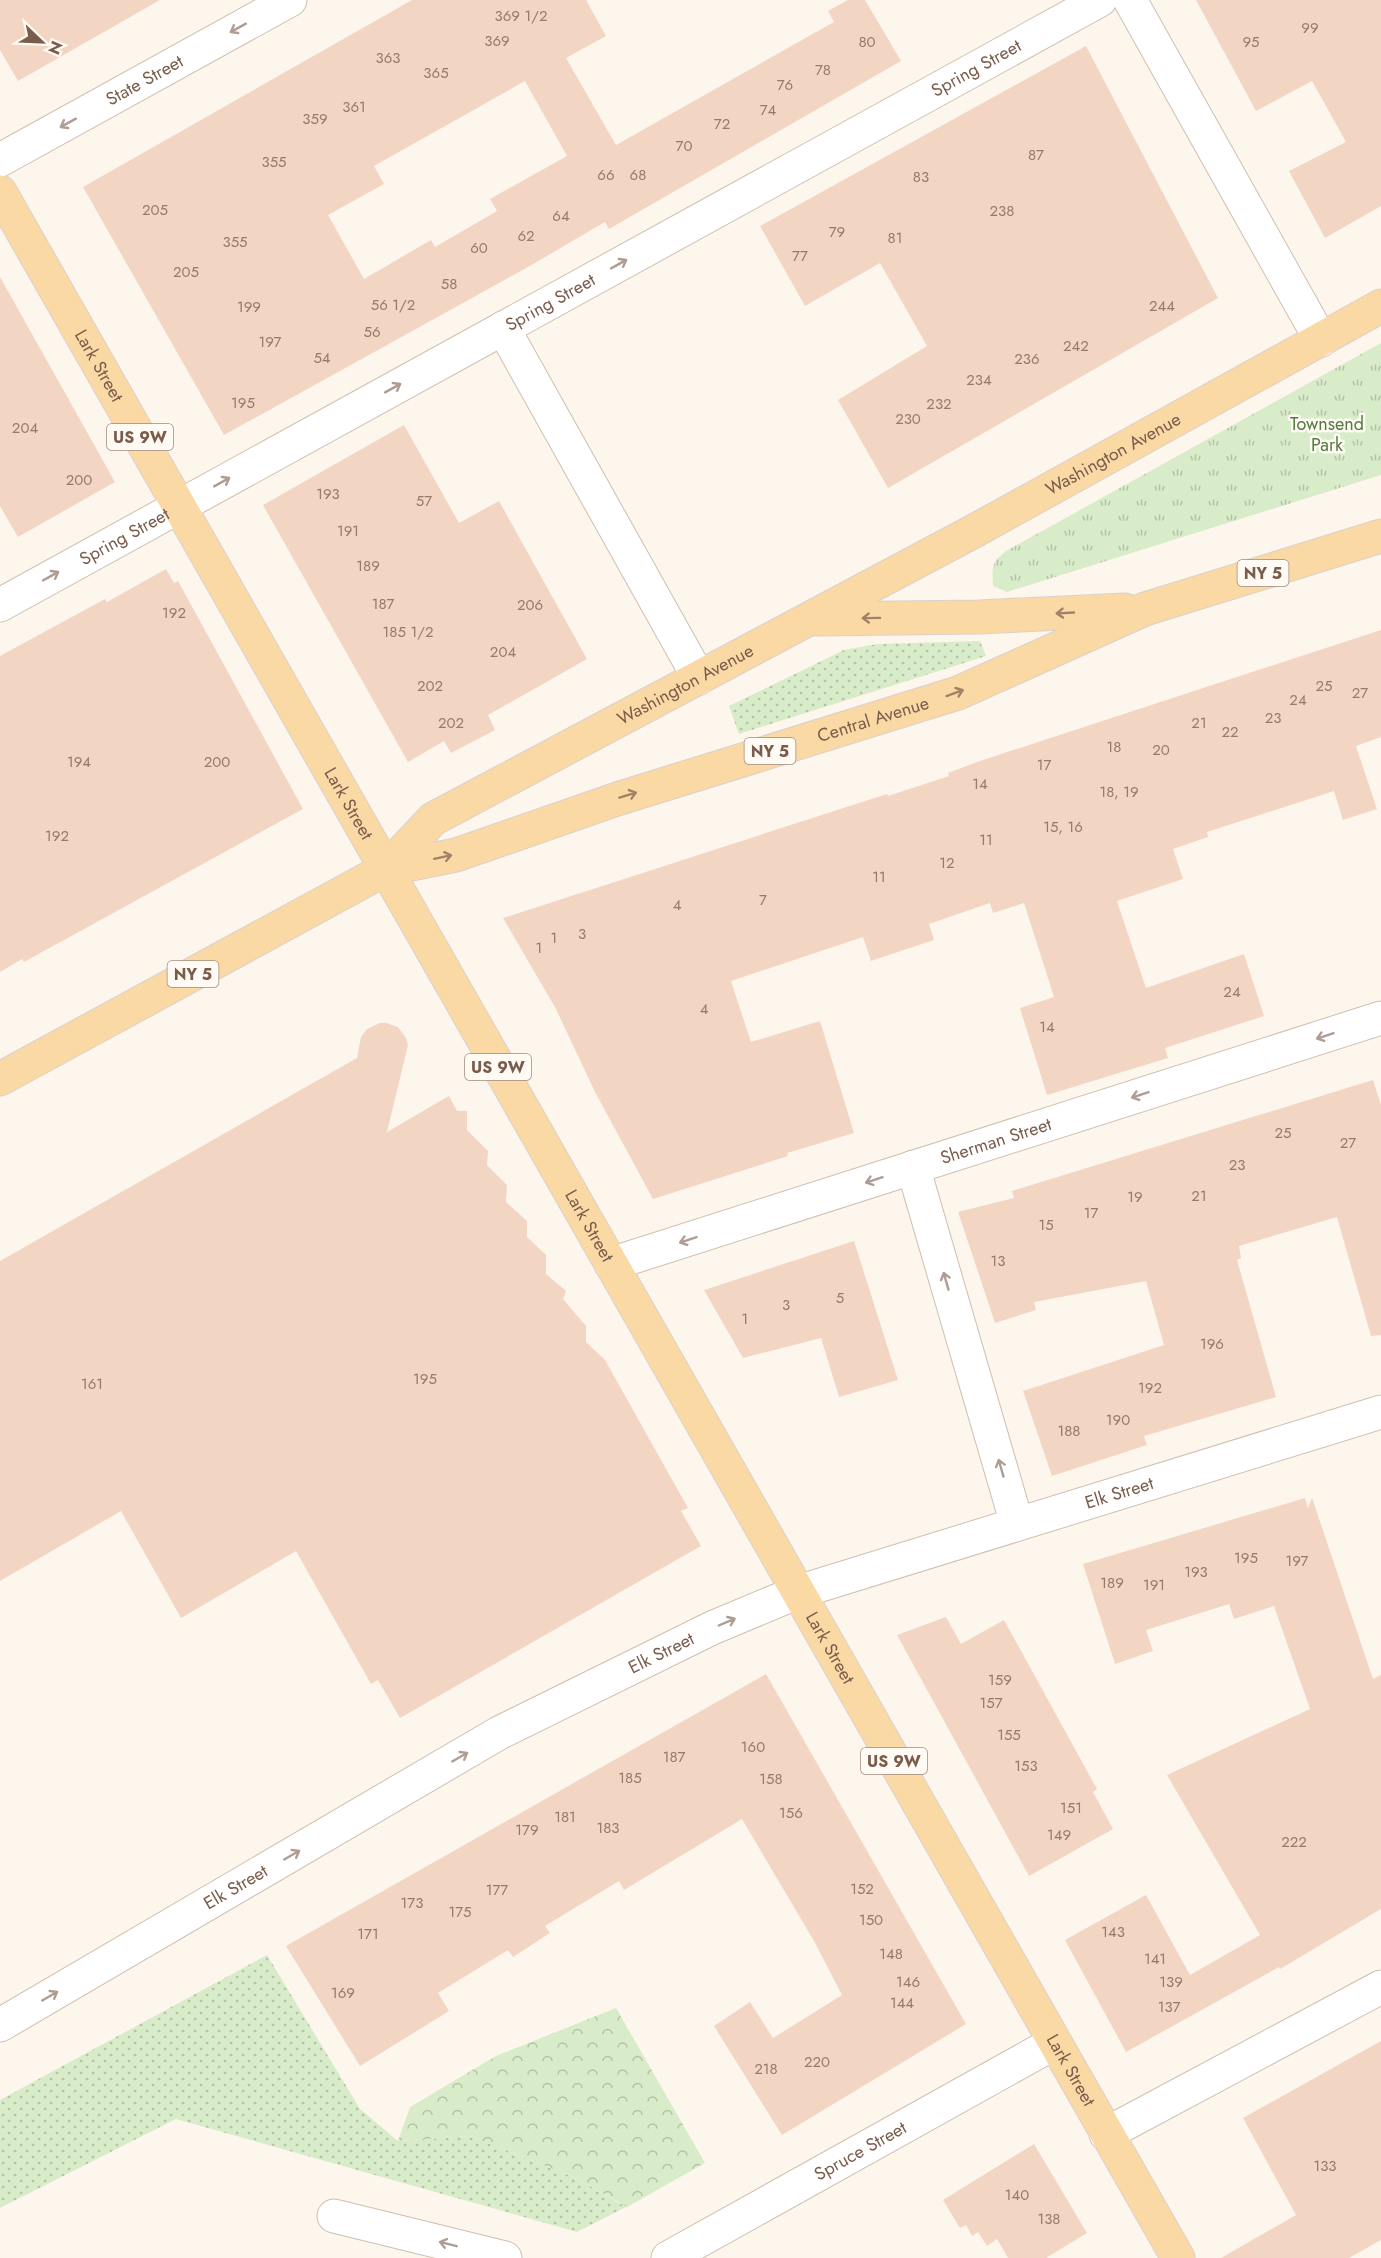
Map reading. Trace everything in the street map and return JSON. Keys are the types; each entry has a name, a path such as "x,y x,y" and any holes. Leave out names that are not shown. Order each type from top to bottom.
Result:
{"main road":[{"name":"Lark Street","path":"0,192 1178,2258"},
{"name":"Washington Avenue","path":"0,1079 386,869 434,819 997,519 1381,306"},
{"name":"Central Avenue","path":"386,869 456,855 617,798 958,693 1145,609 1381,536"},
{"name":"Central Avenue","path":"811,619 979,617 1145,609"}],"street":[{"name":"State Street","path":"0,160 290,0"},
{"name":"Spring Street","path":"0,605 1100,0"},
{"path":"1130,0 1321,340"},
{"path":"503,328 699,678"},
{"name":"Sherman Street","path":"611,1264 1381,1018"},
{"path":"913,1167 1017,1524"},
{"name":"Elk Street","path":"0,2025 500,1733 712,1628 798,1592 1381,1412"},
{"path":"1106,2134 1381,1987"},
{"name":"Spruce Street","path":"683,2254 1054,2043"},
{"path":"334,2216 505,2258"}],"green space":[{"name":"Townsend Park","path":"1381,343 1381,475 1007,592 993,586 994,566 1006,551"},
{"path":"980,641 986,656 739,734 729,706 844,650 878,644"},
{"path":"267,1955 360,2109 398,2141 470,2136 576,2178 626,2207 577,2232 176,2119 0,2208 0,2100"},
{"path":"616,2008 705,2163 627,2207 576,2178 470,2136 398,2141 410,2107 496,2056"}],"building":[{"path":"0,0 160,0 18,81 0,50"},
{"path":"412,0 586,0 606,36 566,58 616,145 834,22 828,11 848,0 865,0 901,61 609,229 605,222 224,435 83,187","holes":["525,81 567,156 490,199 497,211 435,247 431,240 364,279 328,215 384,184 374,166"]},
{"path":"1196,0 1381,0 1381,206 1325,238 1289,171 1346,142 1312,81 1256,111"},
{"path":"1086,46 1218,298 888,488 838,400 927,346 880,263 805,306 760,226"},
{"path":"0,277 115,482 18,537 0,506"},
{"path":"404,425 459,523 499,501 587,659 488,715 495,730 451,753 444,741 408,762 263,505"},
{"path":"166,569 174,583 178,581 303,809 24,962 22,959 0,972 0,656 105,599 107,602"},
{"path":"1381,630 1381,737 1356,746 1377,809 1343,820 1334,791 1207,832 1208,837 1173,849 1183,879 1117,901 1146,988 1244,954 1264,1016 1165,1048 1168,1058 1047,1095 1020,1008 1054,997 1024,903 993,913 990,903 929,924 934,940 871,961 863,937 731,981 751,1042 820,1021 854,1133 787,1153 788,1156 653,1199 595,1092 556,1009 503,918 949,776 948,773 977,762"},
{"path":"380,1023 398,1027 408,1045 387,1132 449,1096 457,1111 467,1111 467,1130 488,1151 487,1165 507,1185 506,1202 527,1221 527,1237 546,1255 546,1274 566,1291 563,1299 586,1326 586,1342 605,1360 688,1508 681,1511 701,1546 400,1718 378,1680 371,1684 296,1551 181,1618 121,1511 0,1581 0,1261 357,1058 361,1037 367,1029"},
{"path":"1373,1080 1381,1105 1381,1335 1371,1336 1337,1217 1239,1246 1241,1258 1237,1260 1276,1397 1144,1436 1147,1445 1052,1476 1023,1391 1164,1345 1146,1281 1034,1302 1036,1310 995,1323 958,1212 1014,1198 1012,1191"},
{"path":"854,1241 898,1380 839,1397 821,1338 743,1358 704,1290"},
{"path":"1305,1498 1308,1508 1312,1498 1373,1679 1381,1675 1381,1909 1280,1969 1279,1967 1126,2052 1065,1940 1146,1895 1190,1975 1260,1935 1167,1775 1310,1709 1274,1606 1234,1619 1229,1604 1146,1630 1153,1651 1115,1664 1083,1564"},
{"path":"946,1617 961,1644 1004,1620 1097,1789 1093,1792 1113,1829 1029,1876 897,1635"},
{"path":"766,1674 966,2024 782,2135 714,2026 750,2002 773,2038 842,1995 814,1941 742,1819 624,1890 619,1881 545,1926 550,1933 513,1957 508,1950 438,1993 449,2011 360,2066 286,1946"},
{"path":"1381,2041 1381,2240 1349,2258 1221,2258 1296,2215 1243,2118"},
{"path":"1034,2144 1087,2233 1046,2258 1008,2258 997,2239 987,2246 978,2232 972,2236 966,2225 960,2228 943,2200"}]}
